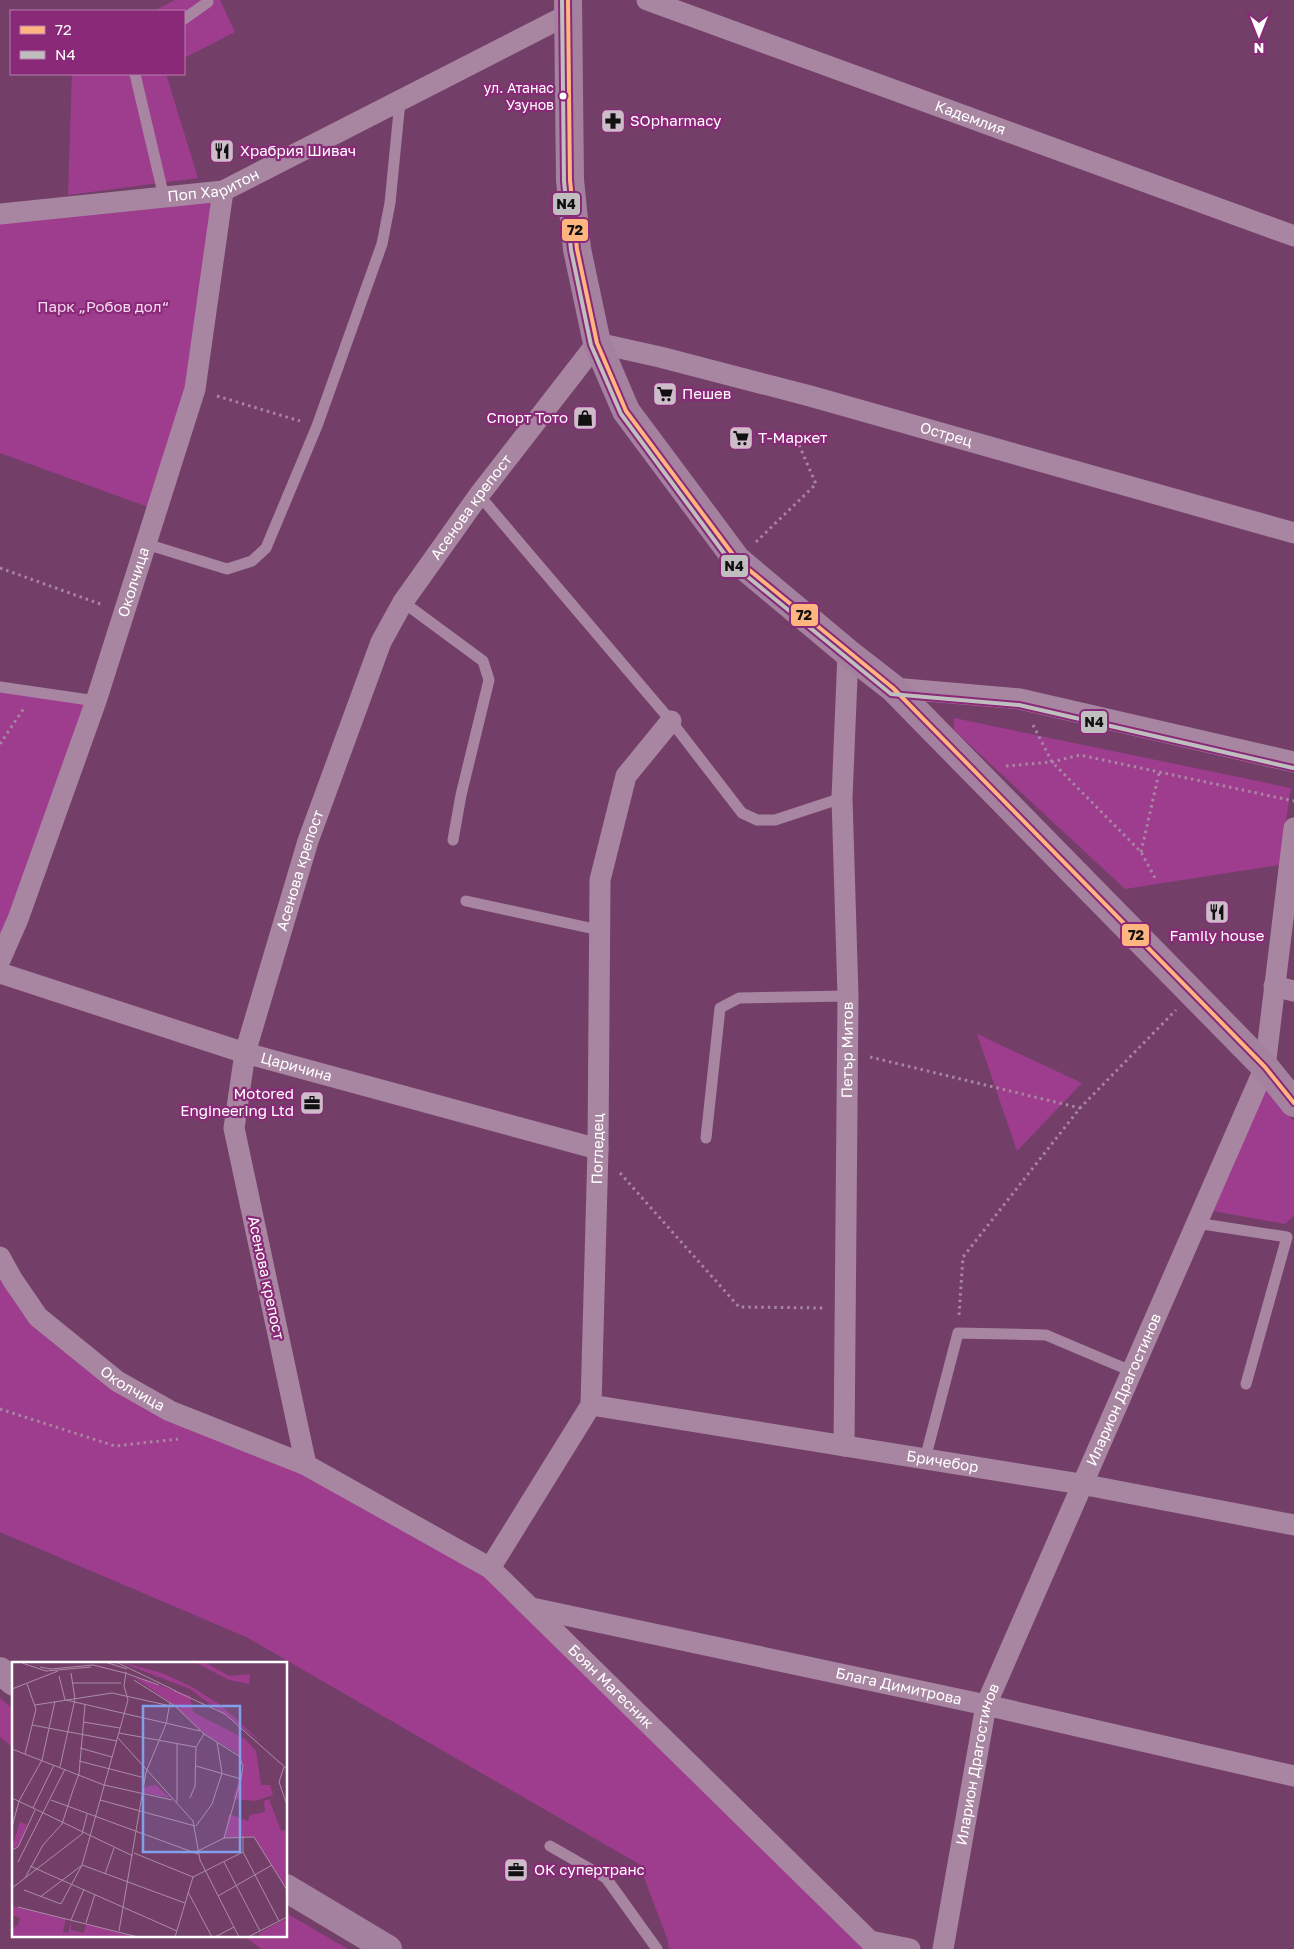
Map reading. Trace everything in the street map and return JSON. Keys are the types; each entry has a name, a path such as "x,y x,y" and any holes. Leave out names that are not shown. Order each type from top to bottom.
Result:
{"street":[{"name":"Кадемлия","path":"647,0 1294,236"},
{"name":"Поп Харитон","path":"0,214 223,191 400,100 568,7"},
{"path":"568,7 570,180 577,248 597,343 626,411 737,560 893,688 1193,993 1290,1095"},
{"name":"Околчица","path":"0,960 18,920 96,701 195,389 223,191"},
{"name":"Асенова крепост","path":"306,1465 234,1128 245,1053 308,841 381,642 403,602 479,495 597,343"},
{"name":"Острец","path":"597,343 660,356 820,399 1294,533"},
{"name":"Петър Митов","path":"844,1446 848,996 842,798 848,653"},
{"path":"893,688 1020,699 1294,762"},
{"name":"Погледец","path":"591,1405 598,1149 600,880 626,776 671,720"},
{"name":"Иларион Драгостинов","path":"943,1949 986,1705 1081,1484 1265,1067 1284,988 1294,828"},
{"name":"Царичина","path":"0,973 245,1053 598,1149"},
{"name":"Околчица","path":"0,1257 12,1279 38,1317 117,1380 170,1411 306,1465"},
{"path":"490,1568 591,1405"},
{"name":"Бричебор","path":"591,1405 1081,1484 1294,1525"},
{"name":"Боян Магесник","path":"306,1465 490,1568 876,1945"},
{"name":"Блага Димитрова","path":"532,1608 986,1705 1294,1776"},
{"path":"0,1671 12,1680"},
{"path":"288,1889 388,1949"},
{"path":"876,1945 910,1949"}],"lane":[{"path":"185,18 208,2"},
{"path":"135,75 164,197"},
{"path":"146,544 227,569 252,561 266,548 317,426 382,244 390,203 400,100"},
{"path":"479,495 671,720 742,813 757,820 775,820 842,798"},
{"path":"403,602 483,661 489,680 461,795 453,840"},
{"path":"0,687 96,701"},
{"path":"466,901 600,930"},
{"path":"706,1138 720,1008 739,998 848,996"},
{"path":"1196,1223 1287,1237 1246,1384"},
{"path":"924,1459 958,1333 1046,1335 1131,1371"},
{"path":"550,1846 606,1878 657,1949"}],"path":[{"path":"195,389 317,426"},
{"path":"737,560 816,484 796,438"},
{"path":"0,568 123,612"},
{"path":"0,744 36,691"},
{"path":"1020,699 1052,762 1141,852 1155,878"},
{"path":"975,770 1052,762 1080,755 1294,801"},
{"path":"1141,852 1159,773"},
{"path":"958,1333 963,1257 1080,1108 1193,993"},
{"path":"847,1051 1080,1108"},
{"path":"598,1149 739,1307 845,1308"},
{"path":"0,1409 115,1446 180,1439"}],"green space":[{"path":"175,0 220,0 235,32 185,57 185,10 156,10"},
{"path":"72,75 166,75 198,178 68,195"},
{"name":"Парк „Робов дол“","path":"223,191 195,389 156,510 0,453 0,214"},
{"path":"0,687 96,701 0,960"},
{"path":"954,718 1291,788 1279,865 1125,889 954,730"},
{"path":"977,1034 1082,1083 1017,1151"},
{"path":"1266,1088 1294,1121 1294,1216 1285,1224 1213,1211"},
{"path":"0,1257 77,1350 225,1434 490,1568 883,1949 669,1949 668,1941 639,1864 246,1637 0,1532"},
{"path":"0,1698 12,1708 12,1746 0,1737"},
{"path":"288,1914 348,1949 261,1949 244,1936 288,1936"}],"transit line":[{"name":"N4","path":"562,0 564,181 571,250 591,345 621,414 732,564 891,694 1019,705 1293,768"},
{"name":"72","path":"568,0 570,180 577,249 597,343 626,411 737,560 893,688 1265,1067 1294,1103"}],"place":[{"name":"ул. Атанас Узунов","path":"563,96"},
{"name":"SOpharmacy","path":"613,121"},
{"name":"Храбрия Шивач","path":"222,151"},
{"name":"Пешев","path":"665,394"},
{"name":"Спорт Тото","path":"585,418"},
{"name":"Т-Маркет","path":"741,438"},
{"name":"Family house","path":"1217,912"},
{"name":"Motored Engineering Ltd","path":"312,1103"},
{"name":"ОК супертранс","path":"516,1870"}]}
